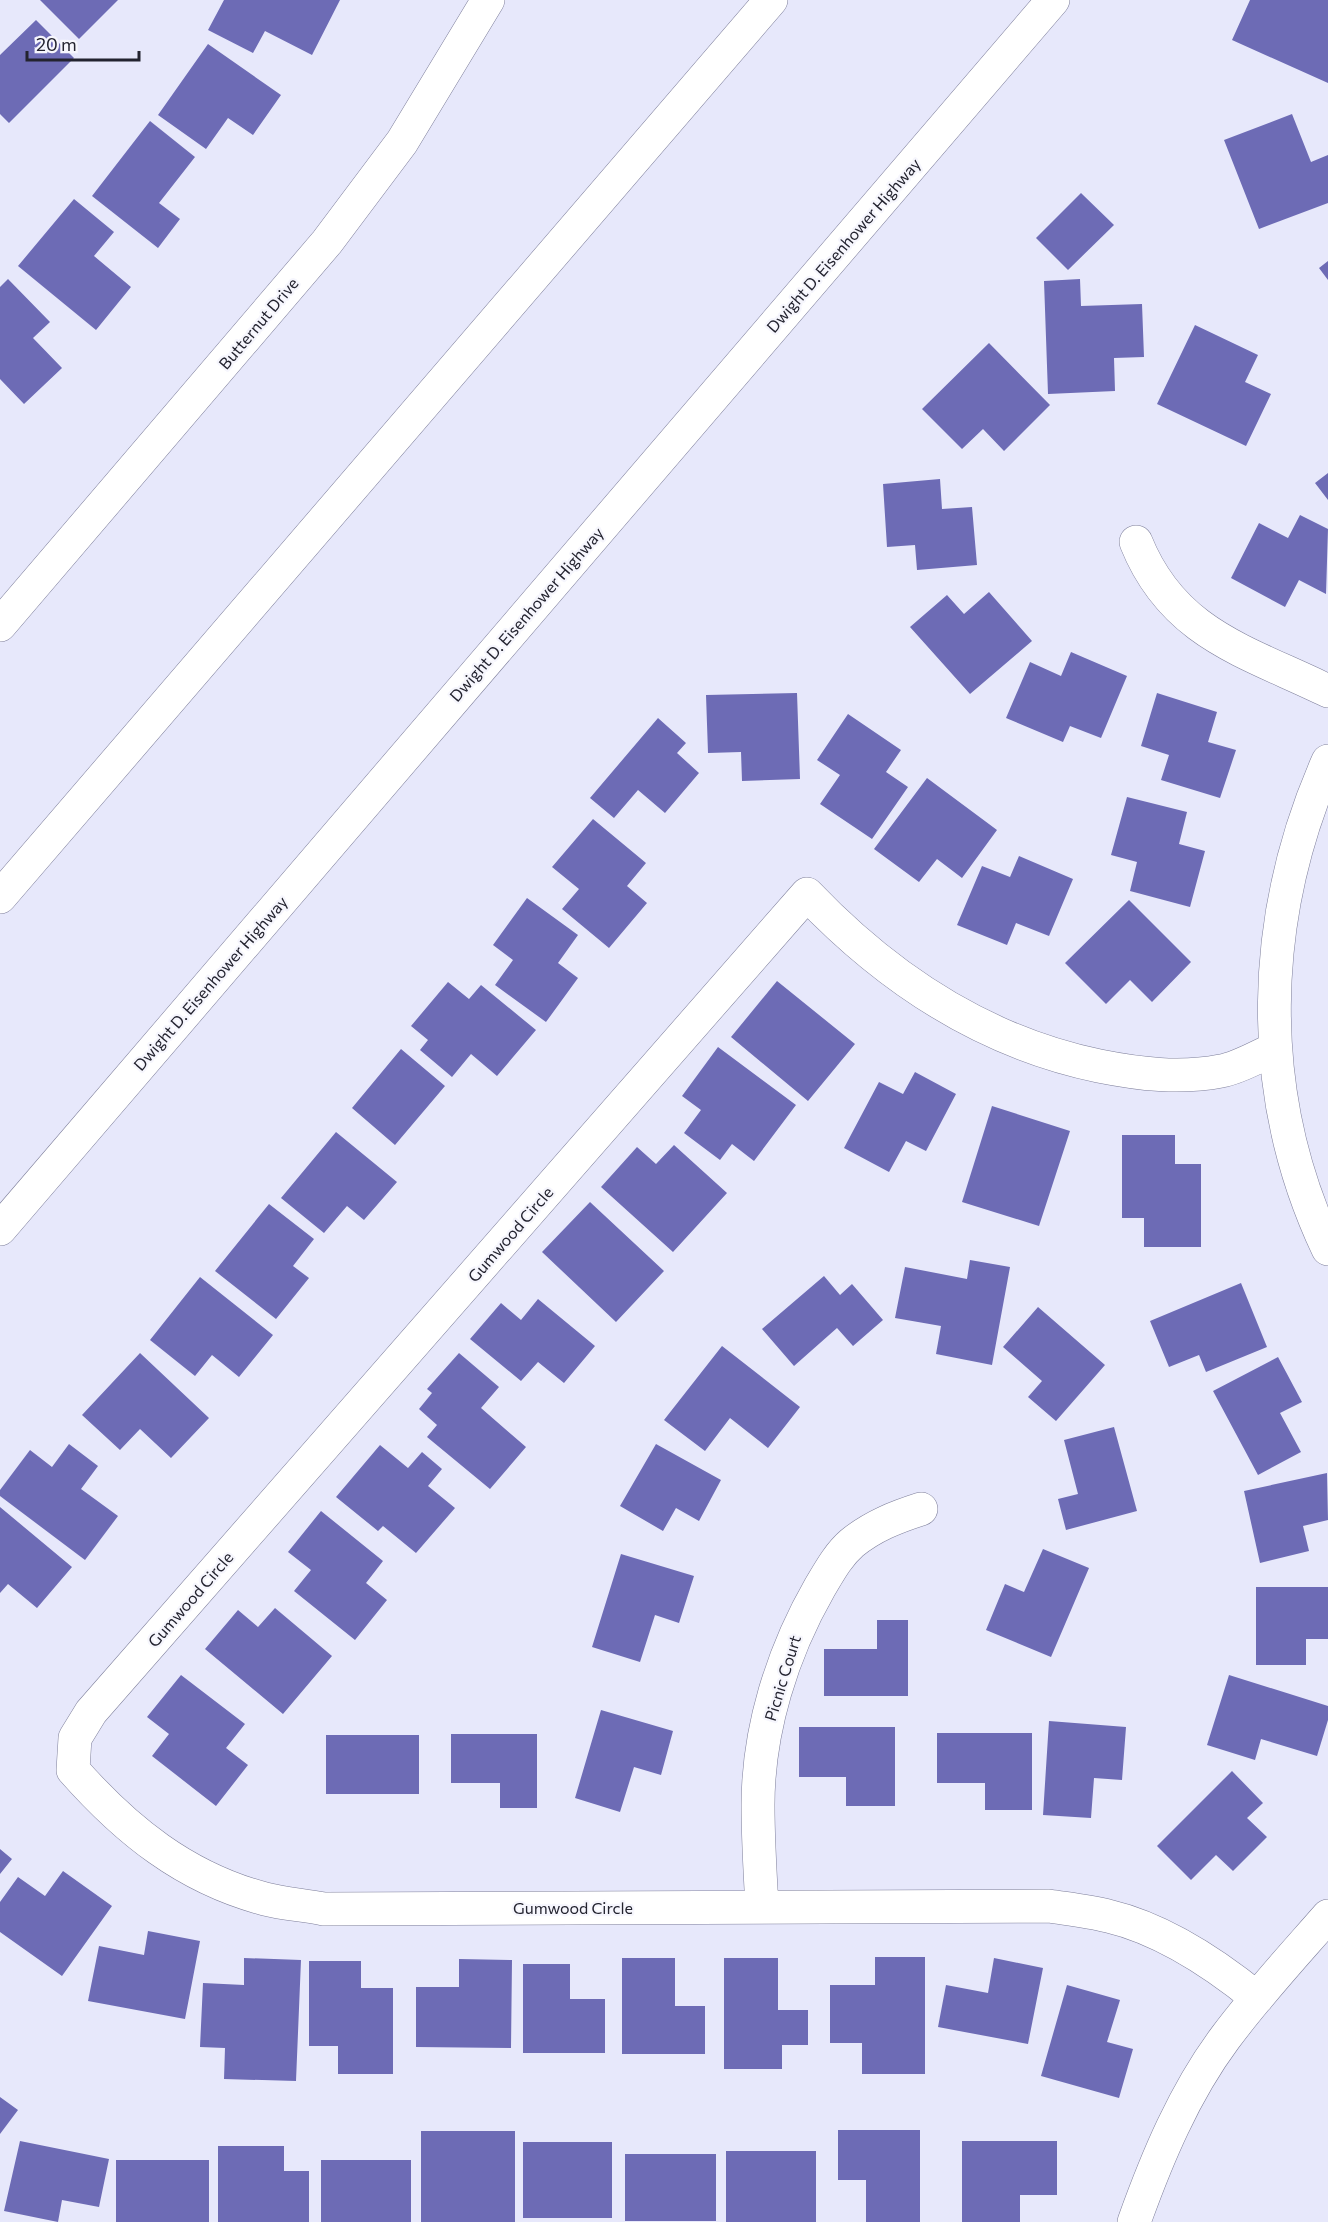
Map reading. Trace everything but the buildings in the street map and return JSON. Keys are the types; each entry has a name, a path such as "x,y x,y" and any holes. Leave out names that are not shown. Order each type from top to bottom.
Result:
{"main road":[{"name":"Butternut Drive","path":"0,625 327,242 402,142 488,0"},
{"path":"0,897 771,0"},
{"name":"Dwight D. Eisenhower Highway","path":"0,1229 1053,0"},
{"path":"1136,542 1147,569 1163,593 1183,614 1206,632 1328,691"},
{"path":"1328,761 1306,810 1283,898 1275,958 1275,1049 1278,1078 1297,1167 1328,1249"},
{"name":"Gumwood Circle","path":"1257,1998 1193,1952 1138,1926 1109,1916 1049,1906 1014,1904 324,1909 264,1899 180,1865 154,1848 108,1810 73,1770 75,1738 91,1712 807,894 846,935 912,987 960,1017 1001,1036 1064,1059 1147,1076 1221,1071 1275,1049"},
{"name":"Picnic Court","path":"762,1906 758,1804 764,1740 779,1679 801,1619 831,1567 851,1544 890,1519 921,1509"},
{"path":"1134,2222 1155,2165 1186,2101 1224,2040 1328,1916"}]}
